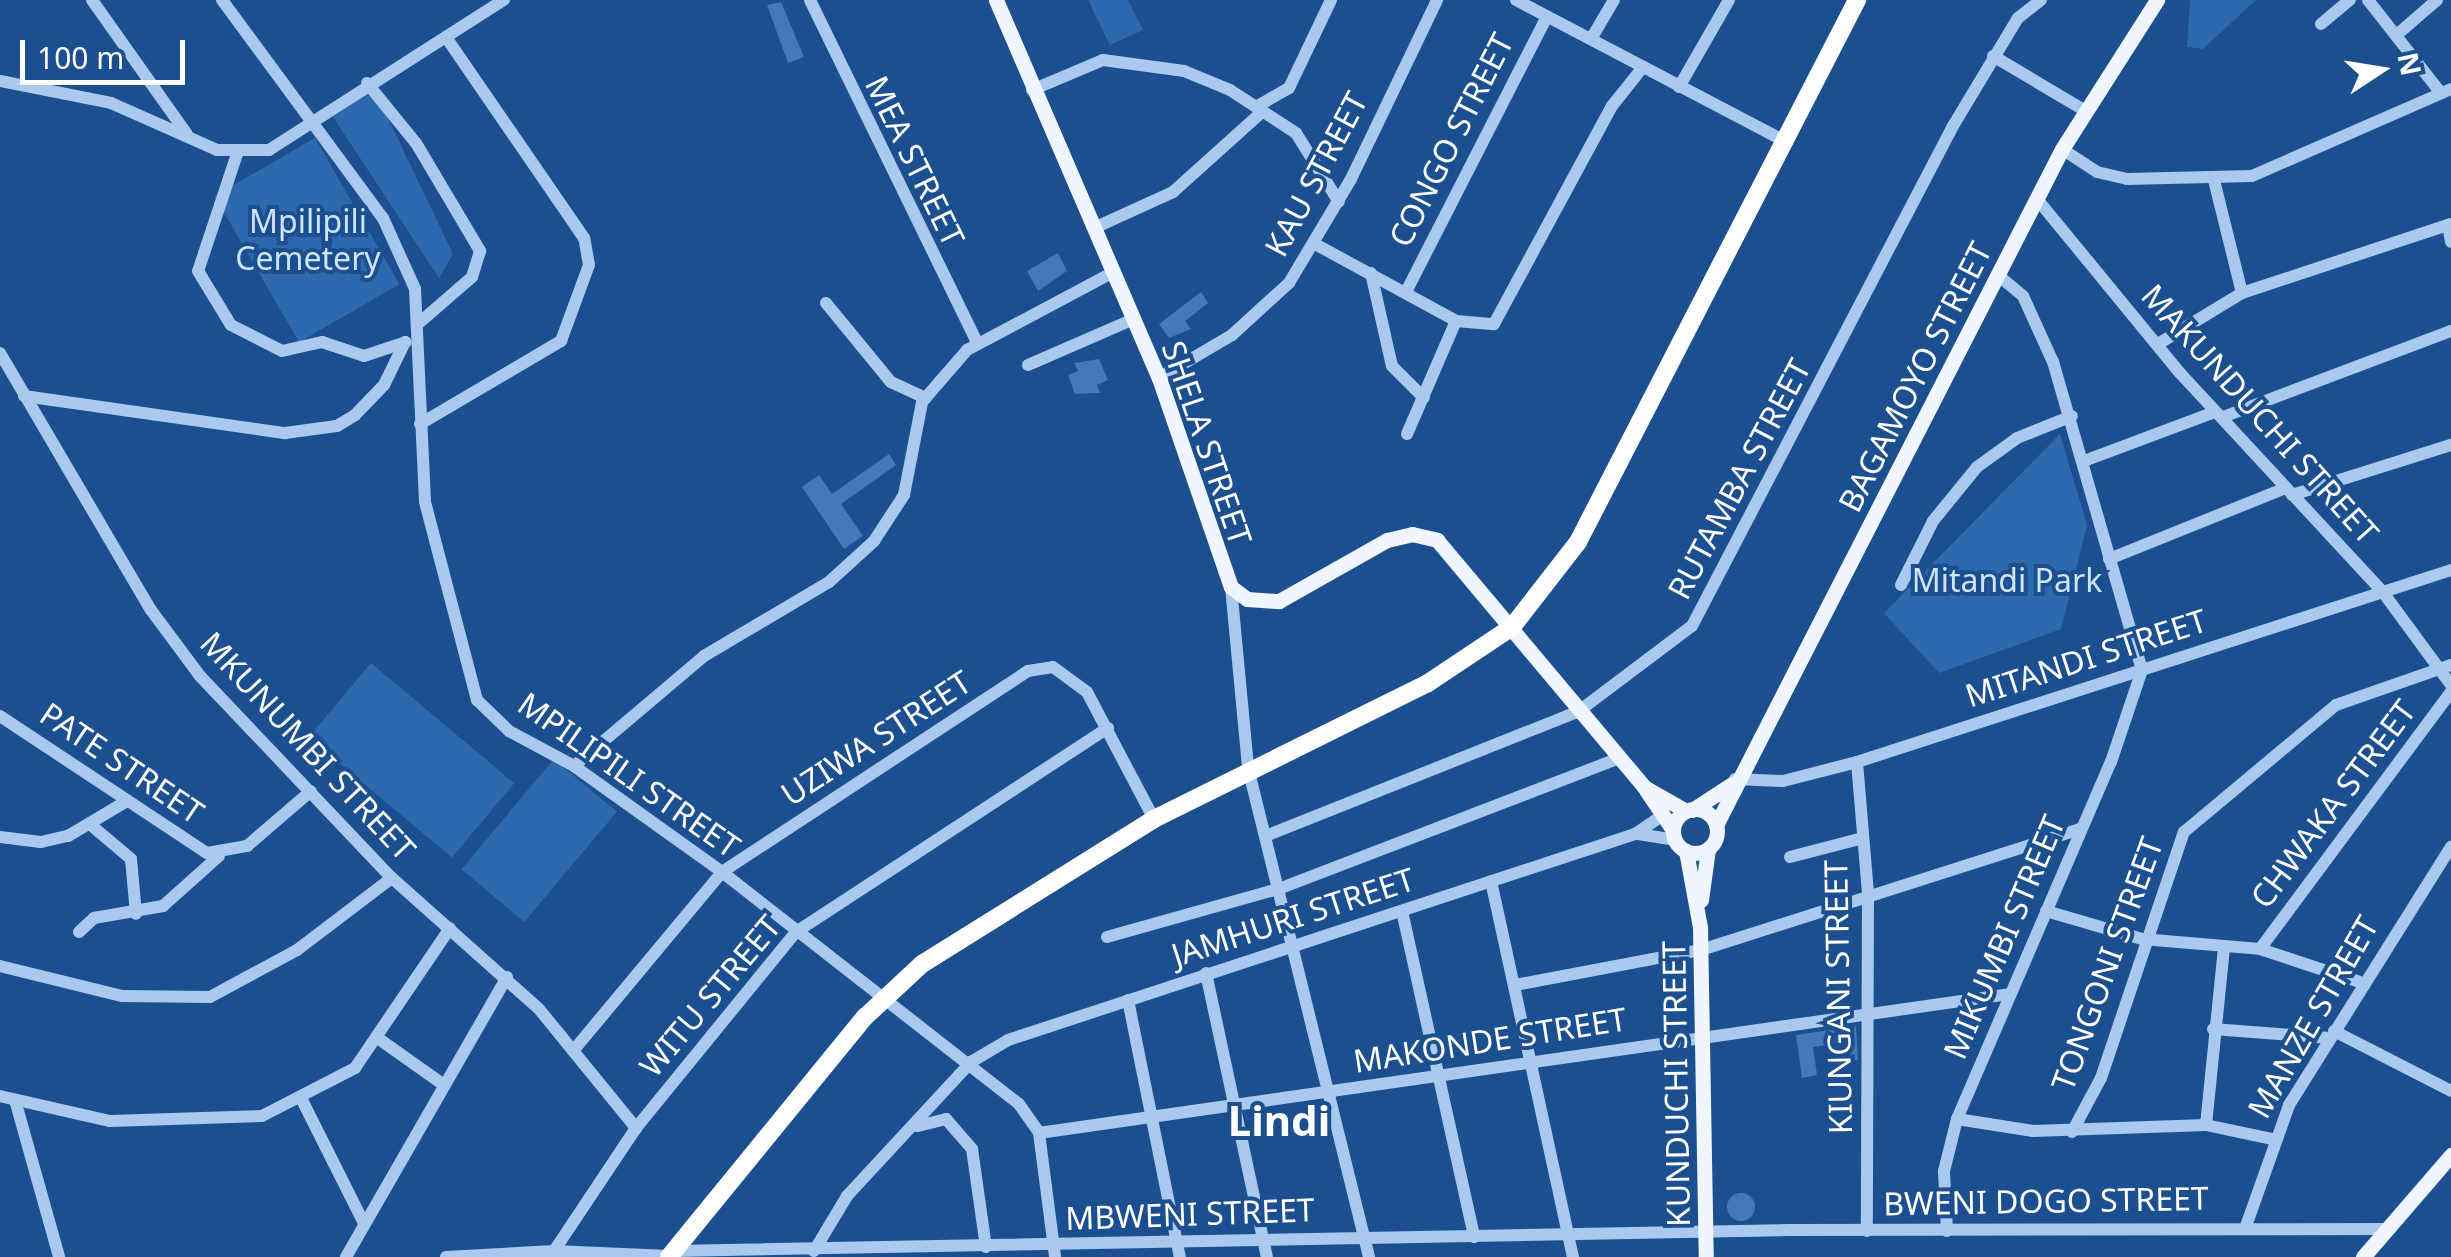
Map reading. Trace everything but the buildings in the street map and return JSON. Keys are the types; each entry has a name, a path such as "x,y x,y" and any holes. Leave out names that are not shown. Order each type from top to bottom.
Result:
{"highway":[{"path":"671,1255 882,1000 959,938 1154,818 1428,682 1512,627 1578,542 1857,0"}],"main road":[{"name":"SHELA STREET","path":"996,0 1159,378 1231,587 1247,599 1279,601 1375,546 1421,535 1454,553 1644,787"},
{"name":"BAGAMOYO STREET","path":"1700,909 1708,848 1734,782 2062,149 2157,0"},
{"path":"1678,840 1689,810 1734,782"},
{"path":"1644,787 1716,825"},
{"path":"1644,787 1678,840 1700,909"},
{"path":"1678,840 1708,848"},
{"name":"KUNDUCHI STREET","path":"1700,909 1706,1257"},
{"path":"2363,1257 2451,1155"}],"street":[{"path":"92,0 189,136"},
{"name":"MPILIPILI STREET","path":"222,0 310,128 382,218 414,289 420,322 411,340 425,502 465,674 477,700 510,731 574,766 722,872 882,1000 971,1062 1038,1133"},
{"path":"0,81 110,103 236,154 281,146 367,83 504,0"},
{"name":"MEA STREET","path":"810,0 977,342"},
{"path":"1094,228 1174,192 1259,110 1289,88 1331,0"},
{"name":"KAU STREET","path":"1159,378 1264,308 1315,244 1438,0"},
{"path":"1516,0 1787,142"},
{"path":"1591,38 1614,0"},
{"path":"1679,87 1729,0"},
{"name":"RUTAMBA STREET","path":"1268,835 1579,711 1650,664 1702,612 1993,56 2025,9 2042,0"},
{"path":"2321,24 2350,0"},
{"path":"2062,149 2106,176 2214,180 2268,172 2446,91 2400,32 2368,0"},
{"path":"2400,32 2436,0"},
{"name":"CONGO STREET","path":"1407,290 1546,18"},
{"path":"420,424 561,341 589,264 578,228 446,37"},
{"path":"1993,56 2084,110"},
{"path":"1032,90 1078,68 1124,60 1184,71 1259,110 1299,137 1339,202"},
{"path":"1315,244 1407,290 1456,321 1484,328 1507,310 1612,106 1642,67"},
{"path":"367,83 416,143 480,250 472,277 420,322"},
{"path":"236,154 198,271 230,325 282,351 322,342 364,356 411,340"},
{"path":"2214,180 2242,294"},
{"name":"MAKUNDUCHI STREET","path":"2037,199 2219,414 2382,590 2444,667 2451,689"},
{"path":"2158,344 2242,294 2449,224 2451,242"},
{"path":"574,766 704,656 820,588 874,542 900,506 924,398 977,342 1114,272"},
{"path":"1372,272 1392,366 1424,398"},
{"path":"1998,275 2023,296 2038,323 2072,416 2142,670"},
{"path":"826,303 891,382 924,398"},
{"path":"1028,365 1134,318"},
{"path":"1408,434 1456,321"},
{"path":"2084,461 2451,331"},
{"path":"24,396 285,433 355,415 384,385 411,340"},
{"name":"MKUNUMBI STREET","path":"0,353 150,610 200,676 392,878 507,977 636,1128"},
{"path":"1901,585 1934,521 1976,468 2018,438 2072,416"},
{"path":"2109,559 2289,491 2451,445"},
{"name":"MITANDI STREET","path":"1734,782 1784,781 1857,762 2451,570"},
{"path":"1231,587 1248,768 1268,835 1369,1257"},
{"name":"UZIWA STREET","path":"573,1051 722,872 1028,671 1053,667 1070,676 1108,728 1154,818"},
{"name":"TONGONI STREET","path":"2072,1132 2087,1104 2171,851 2199,817 2336,705 2444,667"},
{"name":"MIKUMBI STREET","path":"1947,1231 1945,1158 1956,1119 2080,829 2142,670"},
{"name":"CHWAKA STREET","path":"2260,949 2451,689"},
{"name":"PATE STREET","path":"0,716 219,856 247,846 311,791"},
{"name":"WITU STREET","path":"554,1251 636,1128 796,932 1108,728"},
{"path":"1107,937 1281,888 1620,758"},
{"name":"KIUNGANI STREET","path":"1857,762 1868,893 1867,1231"},
{"path":"0,837 40,842 92,826 127,800"},
{"path":"1635,834 1660,816"},
{"path":"92,826 131,859 136,914"},
{"path":"1514,985 1701,950 1868,893 2080,829"},
{"path":"1635,834 1678,840"},
{"name":"JAMHURI STREET","path":"971,1062 1020,1035 1635,834"},
{"path":"1790,857 1863,838"},
{"name":"MANZE STREET","path":"2246,1226 2272,1139 2360,982 2451,847"},
{"path":"79,932 94,918 136,914 173,900 219,856"},
{"path":"0,966 122,996 210,997 297,950 392,878"},
{"path":"1491,881 1573,1257"},
{"path":"2046,911 2142,939 2260,949 2360,982"},
{"path":"1402,912 1442,1074 1474,1238"},
{"path":"0,1096 153,1124 242,1119 301,1098 356,1068 450,928"},
{"path":"2206,1125 2224,948"},
{"path":"1206,973 1267,1257"},
{"path":"346,1257 507,977"},
{"name":"MAKONDE STREET","path":"1038,1133 2009,994"},
{"path":"1128,1000 1180,1257"},
{"path":"2214,1029 2332,1035 2451,1091"},
{"path":"379,1039 444,1085"},
{"path":"814,1251 833,1212 971,1062"},
{"path":"301,1098 364,1223"},
{"path":"15,1100 59,1257"},
{"path":"2087,1104 2105,1132"},
{"path":"915,1127 946,1119 972,1149 986,1247"},
{"path":"1956,1119 2072,1132 2206,1125 2272,1139"},
{"path":"1038,1133 1055,1252"},
{"name":"BWENI DOGO STREET","path":"1706,1232 2246,1226 2387,1229"},
{"name":"MBWENI STREET","path":"446,1257 554,1251 671,1255 962,1252 986,1247 1055,1252 1177,1242 1365,1237 1569,1238 1706,1232"}],"green space":[{"path":"1088,0 1128,0 1143,30 1110,45"},
{"path":"2190,0 2256,0 2203,49 2187,47"},
{"name":"Mpilipili Cemetery","path":"374,89 453,254 439,278 333,117"},
{"name":"Mpilipili Cemetery","path":"315,138 400,284 299,342 215,196"},
{"name":"Mitandi Park","path":"2060,434 2087,525 2061,629 1939,673 1884,613"},
{"path":"371,663 514,783 452,858 309,737"},
{"path":"554,759 617,812 524,922 461,869"}],"district":[{"name":"Lindi","path":"1279,1120"}]}
